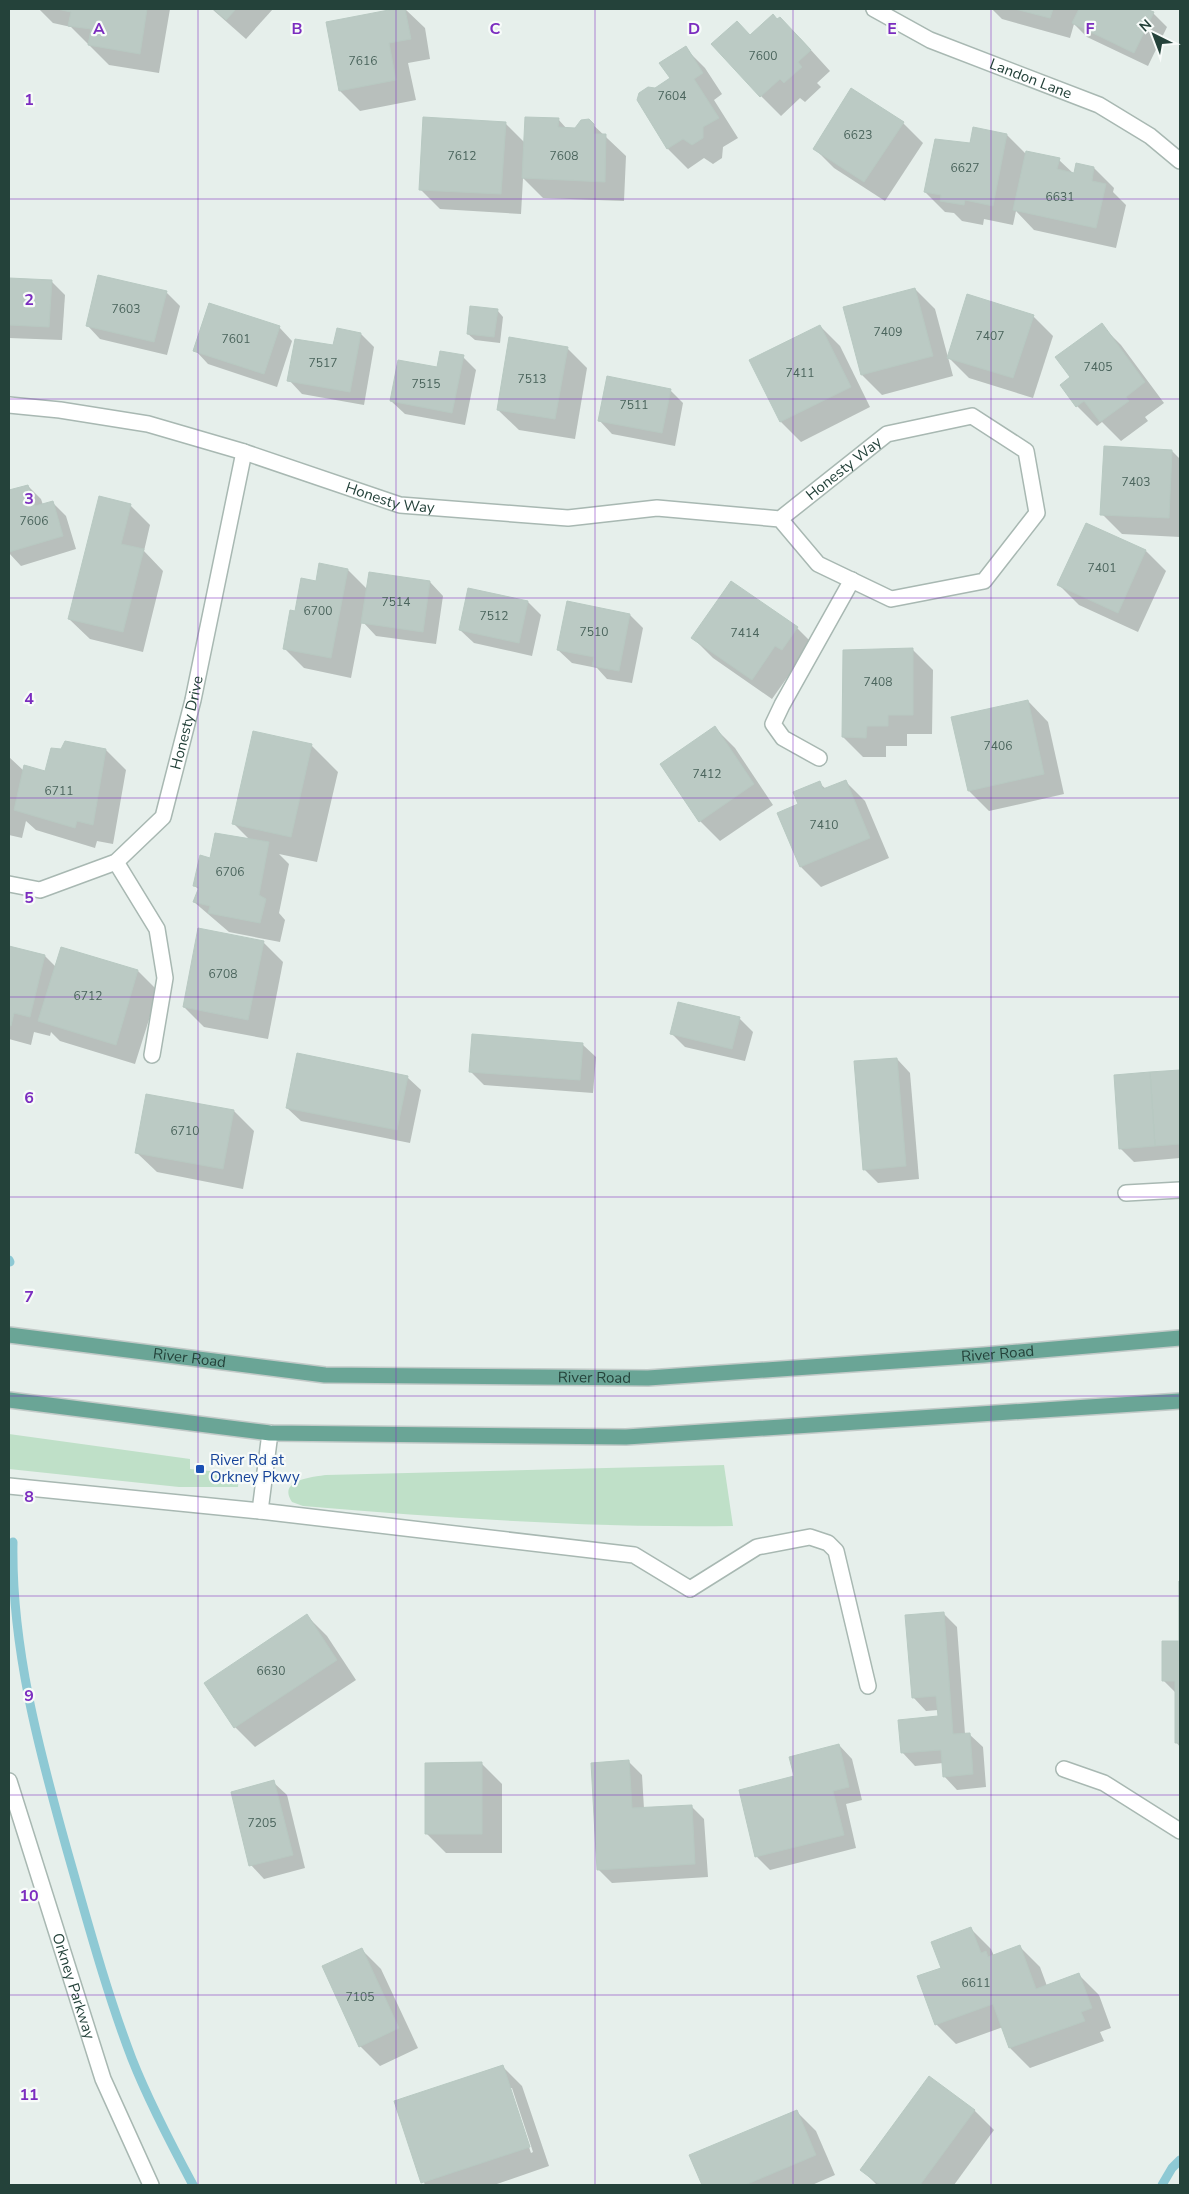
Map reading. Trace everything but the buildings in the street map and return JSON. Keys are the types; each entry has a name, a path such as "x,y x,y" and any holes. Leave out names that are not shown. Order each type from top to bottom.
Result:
{"main road":[{"name":"River Road","path":"9,1335 325,1375 648,1378 984,1356 1180,1338"},
{"path":"9,1400 270,1433 626,1437 1180,1401"}],"street":[{"name":"Landon Lane","path":"874,9 930,40 1099,105 1150,136 1180,161"},
{"name":"Honesty Way","path":"9,405 60,410 148,424 244,452 400,505 568,518 657,508 780,519 887,434 972,416 1026,451 1037,513 984,581 891,599 818,564 780,519"},
{"name":"Honesty Drive","path":"9,884 40,890 116,862 163,817 194,700 244,452"},
{"path":"819,758 783,738 773,724 852,580"},
{"path":"116,862 157,929 165,978 152,1055"},
{"path":"1126,1194 1180,1190"},
{"path":"260,1511 270,1433"},
{"path":"9,1486 260,1511 634,1555 690,1589 757,1546 810,1537 828,1543 836,1550 868,1686"},
{"path":"1064,1770 1104,1783 1180,1831"},
{"name":"Orkney Parkway","path":"9,1781 103,2079 152,2185"}],"green space":[{"path":"9,1434 190,1459 190,1469 239,1474 238,1487 179,1487 9,1469"},
{"path":"724,1465 733,1526 571,1524 410,1514 303,1506 292,1502 289,1495 289,1489 292,1484 305,1479 326,1475"}],"waterway":[{"path":"13,1542 14,1581 22,1659 37,1736 67,1850 105,1981 132,2059 153,2107 193,2185"},
{"path":"1162,2185 1172,2168 1180,2160"}],"place":[{"name":"River Rd at Orkney Pkwy","path":"200,1469"}]}
